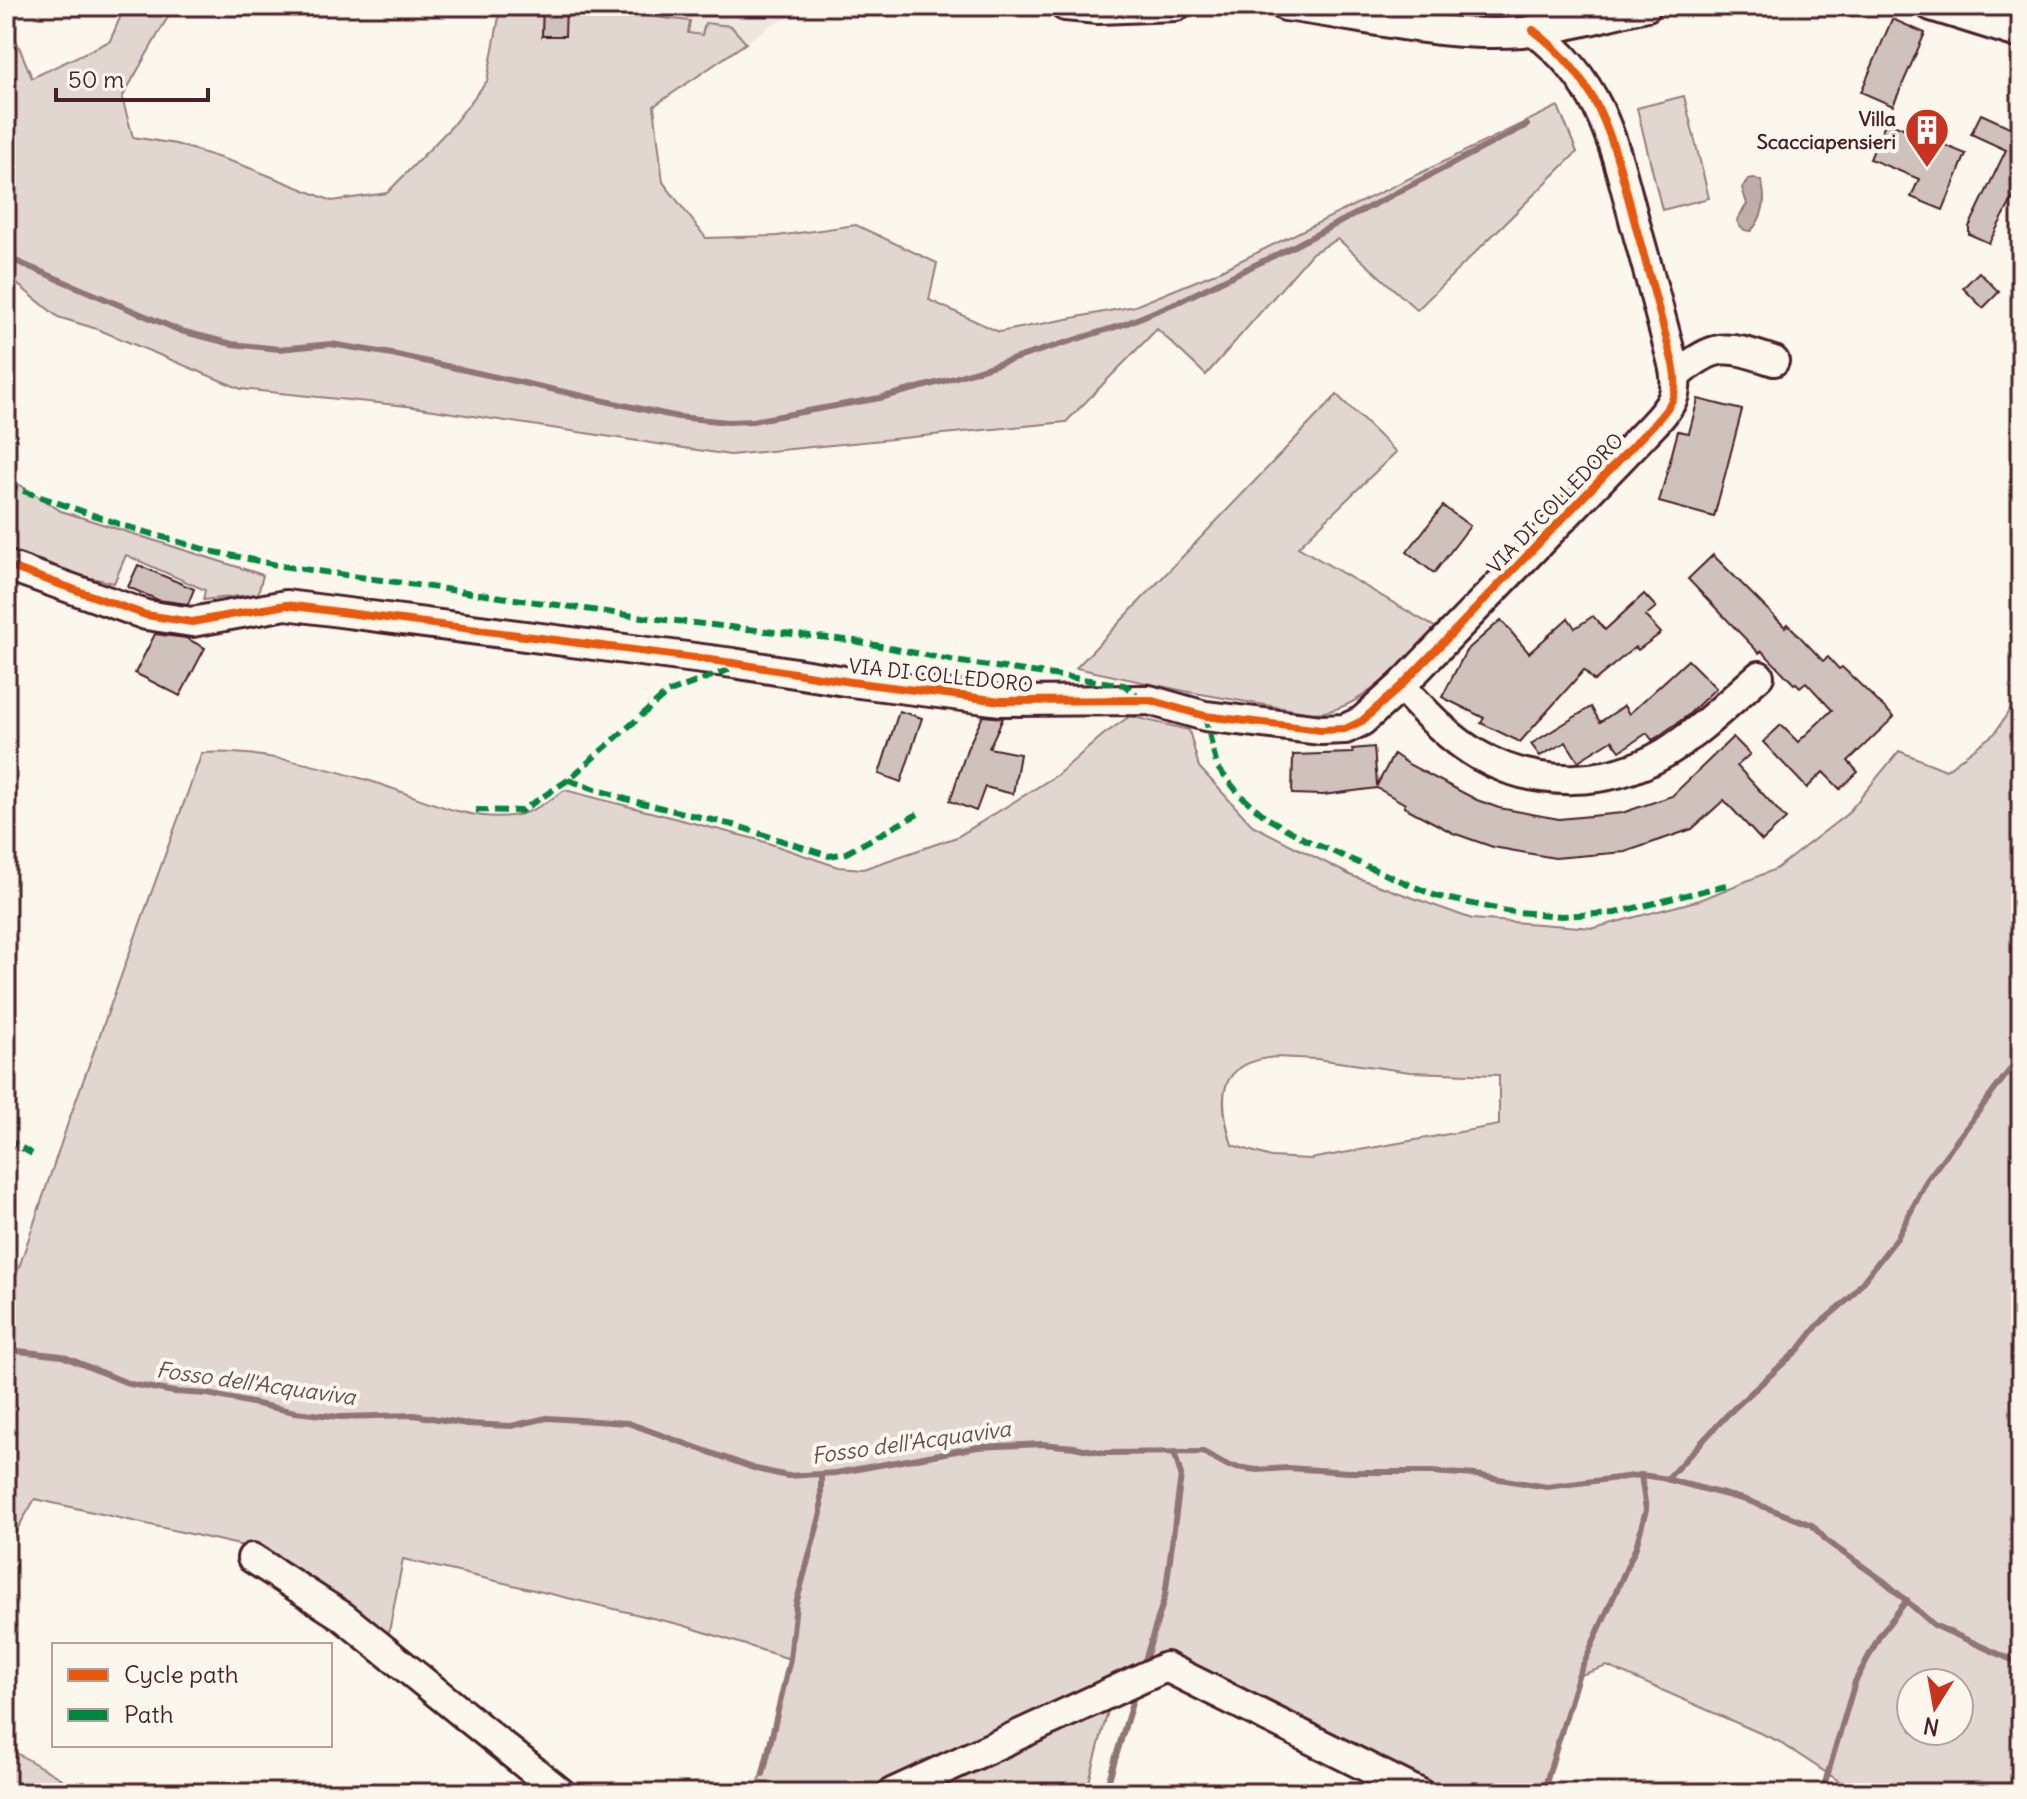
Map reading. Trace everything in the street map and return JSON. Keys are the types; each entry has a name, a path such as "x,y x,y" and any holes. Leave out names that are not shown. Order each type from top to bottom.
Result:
{"street":[{"path":"1065,6 1098,9 1176,6"},
{"path":"1305,7 1432,29 1490,32 1533,30 1647,6"},
{"path":"1931,6 2021,34"},
{"path":"1533,30 1578,72 1607,125 1676,375 1713,350 1741,350 1774,361"},
{"name":"VIA DI COLLEDORO","path":"8,566 146,615 192,622 286,605 1001,701 1149,700 1205,716 1321,730 1345,729 1362,721 1401,686 1667,410 1675,394 1676,375"},
{"path":"1401,686 1440,726 1478,755 1518,772 1560,780 1603,776 1661,755 1689,736 1759,676"},
{"path":"252,1558 342,1616 561,1793"},
{"path":"892,1793 1166,1667 1419,1793"}],"shaded area":[{"path":"125,6 174,6 122,98 133,137 176,144 242,165 332,201 387,193 451,127 487,81 501,6 543,6 542,36 566,7 690,21 688,33 702,35 705,23 731,26 746,43 654,106 663,182 706,238 777,236 856,225 937,263 929,300 999,332 1135,306 1213,274 1558,106 1577,152 1417,310 1338,239 1312,253 1206,375 1157,329 1066,422 730,455 407,406 241,389 97,329 58,317 6,275 6,16 32,78 110,41"},
{"path":"543,6 823,6 773,24 746,43 731,26 703,35 688,33 689,22 542,36"},
{"path":"1684,96 1709,198 1662,210 1637,108"},
{"path":"1748,179 1761,181 1764,201 1759,220 1748,231 1740,227 1737,220 1747,204 1742,188"},
{"path":"1337,395 1396,452 1298,547 1438,629 1364,695 1330,711 1312,713 1189,692 1076,668"},
{"path":"6,476 61,511 263,575 258,594 203,600 205,590 126,555 114,583 6,559"},
{"path":"2021,692 2021,1793 1857,1793 1778,1741 1607,1666 1578,1676 1543,1793 1438,1793 1165,1660 1116,1681 1086,1793 756,1793 790,1659 682,1625 403,1559 388,1637 257,1549 35,1499 6,1548 6,1295 16,1276 202,753 265,756 308,764 370,781 439,806 493,817 526,813 565,790 759,840 838,867 863,869 957,837 1057,775 1130,716 1189,730 1199,767 1252,825 1352,876 1472,919 1594,928 1700,900 1776,869 1847,814 1899,751 1946,770 1995,733","holes":["1275,1057 1317,1059 1410,1072 1499,1075 1499,1125 1310,1159 1271,1157 1232,1145 1224,1098 1232,1075 1241,1067"]},
{"path":"6,1747 86,1793 6,1793"}],"building":[{"path":"543,6 566,6 565,36 542,36"},
{"path":"1892,19 1925,33 1893,106 1861,92"},
{"path":"1981,114 2016,130 2021,119 2021,183 1989,243 1969,234 1969,227 2006,150 1971,134"},
{"name":"Villa Scacciapensieri","path":"1886,121 1966,154 1943,210 1911,197 1919,179 1870,159"},
{"path":"1979,272 1999,292 1983,308 1963,288"},
{"path":"1698,399 1742,410 1714,517 1659,502 1678,431 1689,433"},
{"path":"1443,506 1470,526 1434,573 1407,552"},
{"path":"1713,555 1785,627 1788,624 1823,661 1828,657 1839,669 1842,667 1894,717 1848,761 1858,772 1840,789 1823,772 1807,788 1763,742 1781,725 1798,742 1832,710 1806,682 1800,687 1794,684 1762,651 1759,653 1688,579"},
{"path":"138,565 194,589 188,604 158,600 128,587"},
{"path":"1644,594 1656,607 1645,616 1661,633 1638,650 1635,647 1594,681 1584,670 1520,742 1481,723 1484,718 1442,697 1466,651 1501,620 1529,653 1568,618 1575,628 1593,616 1605,630"},
{"path":"155,634 186,638 205,648 180,696 135,673"},
{"path":"1688,660 1716,688 1687,716 1656,738 1652,740 1647,733 1620,751 1612,740 1578,761 1566,742 1540,756 1531,744 1591,707 1600,722 1624,706 1629,714"},
{"path":"899,711 922,718 901,782 879,774"},
{"path":"983,716 1003,718 989,748 1020,754 1013,794 985,787 976,811 950,801 967,749"},
{"path":"1733,737 1750,754 1737,766 1786,819 1762,841 1724,800 1692,829 1625,852 1555,858 1493,847 1453,833 1404,807 1405,804 1377,788 1323,795 1292,794 1293,755 1353,753 1352,749 1374,747 1377,785 1394,754 1477,800 1499,808 1559,819 1622,813 1672,796"}],"waterway":[{"path":"6,257 181,331 232,344 279,349 331,344 392,354 678,417 752,421 880,398 1125,324 1290,248 1527,125"},
{"path":"1667,1479 1728,1414 1799,1349 1818,1325 1850,1298 1897,1238 1927,1180 2021,1055"},
{"name":"Fosso dell'Acquaviva","path":"6,1355 18,1351 62,1356 130,1384 340,1417 414,1415 467,1424 511,1426 547,1418 628,1423 756,1469 788,1476 836,1473 978,1447 1042,1444 1104,1453 1203,1452 1229,1466 1257,1470 1431,1472 1476,1475 1547,1487 1641,1475 1662,1478 1746,1500 1812,1525 1828,1542 1885,1582 1934,1625 2021,1664"},
{"path":"1143,1667 1165,1596 1181,1475 1174,1452"},
{"path":"763,1774 790,1659 796,1604 821,1513 821,1474"},
{"path":"1543,1793 1578,1676 1636,1547 1646,1510 1641,1475"},
{"path":"1822,1793 1855,1682 1880,1635 1907,1600"},
{"path":"1105,1793 1135,1693"}],"marked path":[{"path":"6,485 210,551 282,566 649,618 855,641 961,662 1124,685 1138,699"},
{"path":"476,810 521,811 568,780 667,693 736,667"},
{"path":"1205,716 1217,767 1240,795 1267,818 1306,840 1436,896 1506,911 1561,916 1615,913 1726,885"},
{"path":"568,780 629,800 737,826 829,856 846,853 918,814"},
{"path":"6,1139 36,1156"}],"cycle path":[{"path":"1065,6 1098,9 1176,6"},
{"path":"8,566 146,615 192,622 286,605 1001,701 1149,700 1205,716 1321,730 1345,729 1362,721 1401,686 1659,419 1675,391 1675,374 1668,347 1621,170 1603,118 1576,72 1533,30"}],"place":[{"name":"Villa Scacciapensieri","path":"1927,169"}]}
